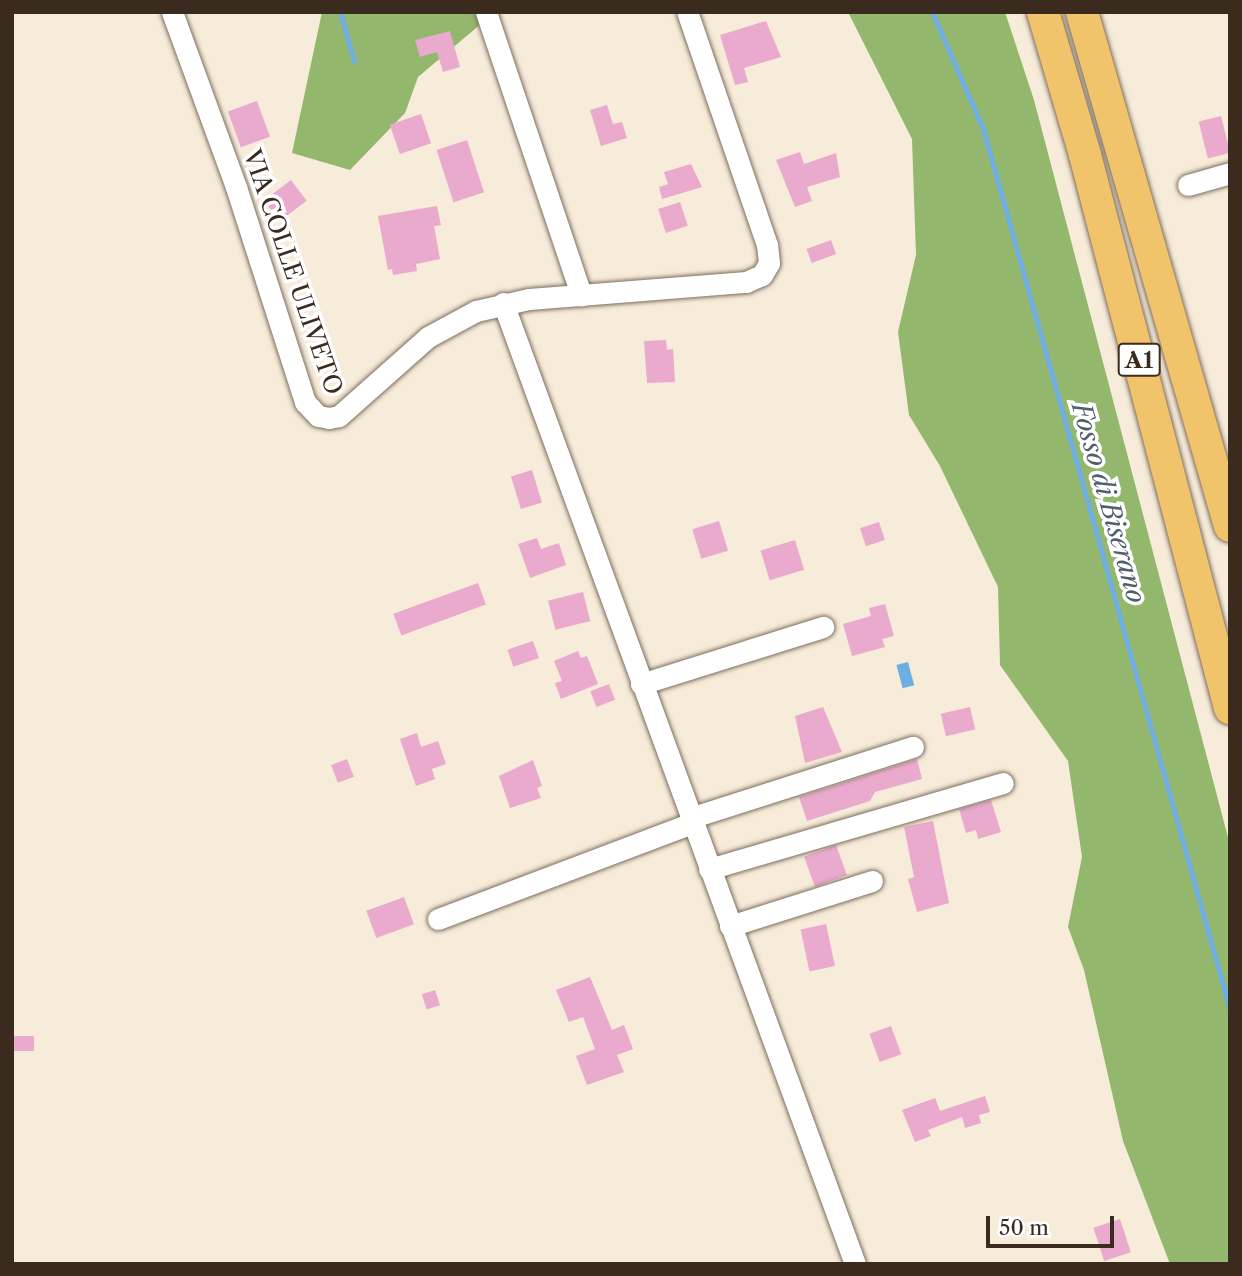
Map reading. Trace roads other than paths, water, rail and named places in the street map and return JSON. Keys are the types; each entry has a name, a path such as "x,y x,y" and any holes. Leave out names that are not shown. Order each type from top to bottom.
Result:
{"highway":[{"name":"A1","path":"1042,12 1086,155 1230,708"},
{"name":"A1","path":"1082,12 1230,526"}],"street":[{"name":"VIA COLLE ULIVETO","path":"172,12 236,187 302,394 313,413 324,418 339,416 428,337 463,316 503,303"},
{"path":"486,12 581,295"},
{"path":"687,12 767,245 767,268 758,278 746,282 503,303 855,1264"},
{"path":"1188,185 1230,173"},
{"path":"641,684 823,627"},
{"path":"438,919 692,824 913,747"},
{"path":"709,869 1003,783"},
{"path":"692,824 792,800"},
{"path":"730,926 872,881"}],"water":[{"path":"908,662 914,685 903,688 896,665"}],"waterway":[{"path":"340,12 354,61"},
{"name":"Fosso di Biserano","path":"932,12 983,129 1230,1010"}]}
